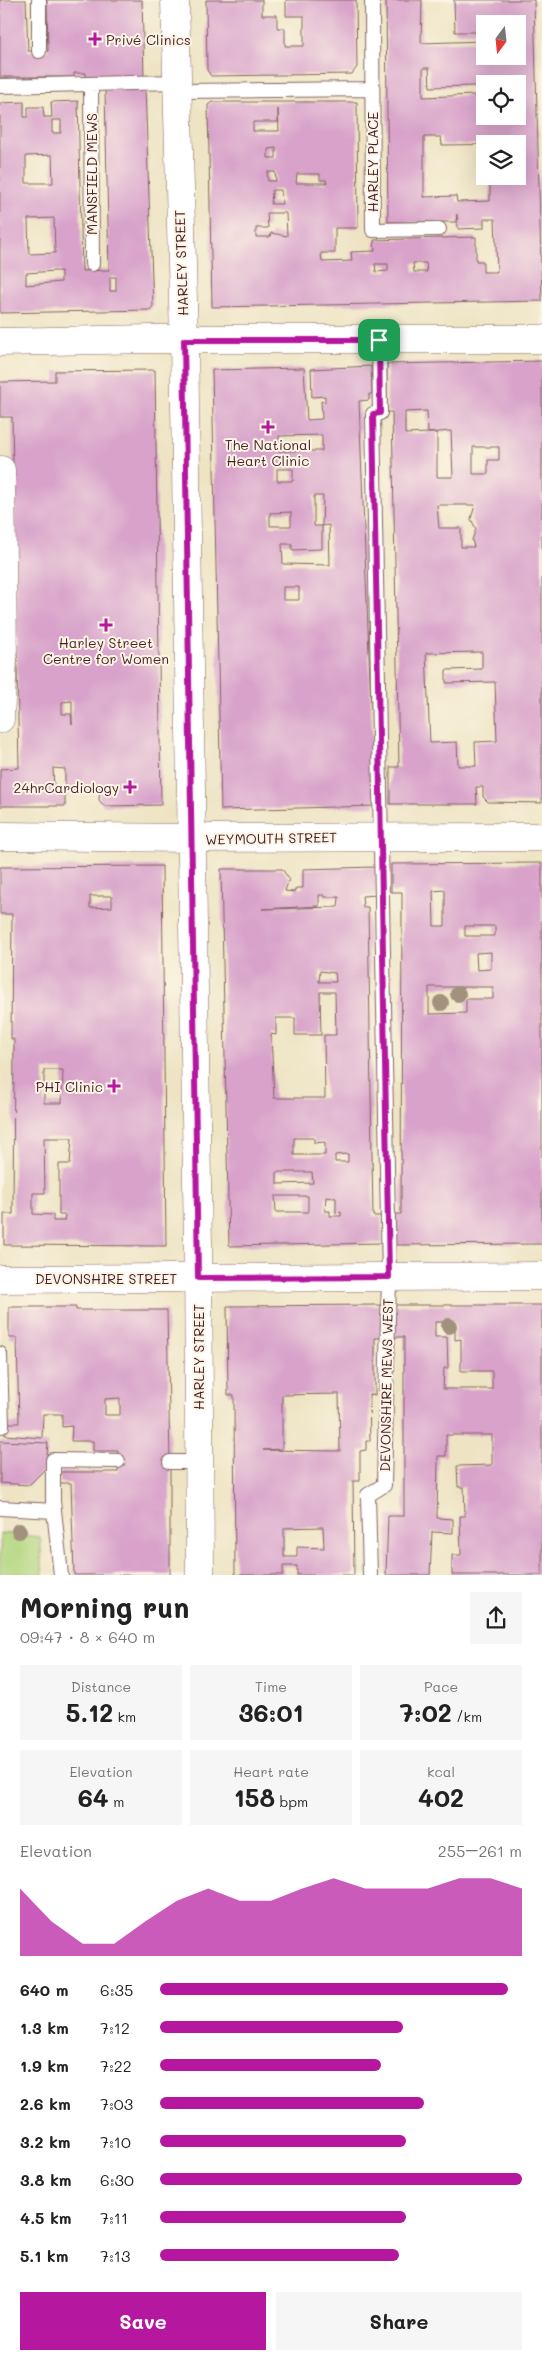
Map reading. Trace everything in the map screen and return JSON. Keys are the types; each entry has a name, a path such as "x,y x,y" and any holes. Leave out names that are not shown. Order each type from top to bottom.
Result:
{"street":[{"name":"HARLEY STREET","path":"175,0 184,340 198,1278 200,1575"},
{"path":"0,342 542,338"},
{"path":"0,718 1,470"},
{"name":"WEYMOUTH STREET","path":"0,836 542,838"},
{"name":"DEVONSHIRE STREET","path":"0,1278 542,1276"}],"lane":[{"path":"39,0 39,51"},
{"name":"HARLEY PLACE","path":"372,0 373,230 438,229"},
{"path":"0,86 40,81 90,84 372,89"},
{"name":"MANSFIELD MEWS","path":"90,84 92,264"},
{"path":"379,340 380,413 373,414 389,1277"},
{"name":"DEVONSHIRE MEWS WEST","path":"370,1575 368,1495 384,1485 389,1277"},
{"path":"0,1354 2,1426"},
{"path":"61,1575 54,1511 53,1460 118,1461"},
{"path":"170,1462 198,1462"},
{"path":"0,1508 54,1511"}],"green space":[{"path":"0,1533 40,1537 43,1575 0,1575"}],"building":[{"path":"0,0 26,0 28,51 48,51 47,0 142,0 144,77 86,78 86,73 74,73 74,77 0,77"},
{"path":"206,0 262,0 262,15 277,15 277,28 285,28 285,46 304,46 304,16 286,16 286,0 356,0 357,67 352,74 211,76 207,70"},
{"path":"386,0 422,0 421,43 476,41 476,65 526,65 526,15 476,15 476,32 455,32 454,0 534,0 542,301 212,307 208,105 212,102 357,102 358,228 335,228 335,253 321,253 322,262 352,261 351,252 375,251 374,240 476,237 476,261 483,261 483,272 497,272 495,219 484,219 484,228 458,229 457,214 456,222 388,222","holes":["423,68 429,68 430,87 475,86 476,95 423,97","278,109 279,131 253,131 253,122 278,122","476,135 526,135 526,185 490,185 490,201 457,202 456,196 424,197 424,137 441,137 442,145 476,145","276,148 276,158 268,158 268,149","267,172 275,172 276,181 268,181","297,174 320,174 320,180 326,180 327,183 296,183","272,190 281,190 282,204 271,204","267,213 286,213 287,236 271,233 270,237 256,237 256,228 268,228","413,263 426,263 427,272 414,272","375,264 388,264 388,271 376,272"]},
{"path":"145,88 153,306 150,310 0,313 0,103 24,102 24,117 28,117 28,107 43,107 44,117 52,117 51,102 78,101 82,271 109,270 105,90","holes":["52,120 61,120 61,133 52,133","52,155 53,183 26,183 26,156","54,218 55,253 29,254 28,219","61,271 61,282 26,285 26,273","110,277 116,277 116,291 110,291"]},
{"path":"542,361 542,803 488,802 483,797 483,787 476,787 477,804 390,804 390,767 399,767 392,412 387,412 387,364","holes":["427,411 428,433 405,434 405,412","451,431 453,477 437,477 437,433 428,433","473,447 499,447 499,460 488,460 488,474 473,474","437,505 475,505 471,519 476,529 472,540 474,547 461,547 461,528 439,528","482,652 482,669 446,670 446,683 495,682 497,741 475,742 476,766 458,766 457,742 430,743 426,653"]},
{"path":"371,366 372,394 369,394 369,400 359,401 375,806 221,810 212,370 304,368 307,420 322,419 321,401 325,402 325,396 312,397 311,369","holes":["322,435 322,451 279,451 279,436","277,469 293,469 293,481 277,481","314,496 323,496 322,526 314,526","291,512 291,526 270,526 270,513","329,525 330,565 283,564 282,544 292,544 292,550 322,549 322,526","283,587 299,587 299,600 283,600"]},
{"path":"155,370 161,805 104,806 99,800 100,786 93,786 87,790 69,789 65,785 65,769 53,768 54,790 65,789 65,806 0,806 0,769 19,768 12,417 0,417 0,382 55,381 55,371","holes":["72,701 72,724 71,714 62,714 62,702"]},
{"path":"542,863 542,1244 394,1245 394,1214 401,1214 402,892 391,892 391,864","holes":["445,890 445,926 434,926 433,891","465,926 495,926 495,936 465,936","491,952 491,969 477,970 476,953","429,987 493,987 493,999 466,999 466,1013 429,1014"]},
{"path":"162,866 166,1246 4,1245 4,1214 13,1214 14,1039 11,1039 12,914 0,914 0,867","holes":["90,896 112,896 112,907 90,908","44,1070 63,1070 62,1103 44,1103","44,1138 72,1138 70,1164 59,1164 59,1215 65,1215 64,1221 53,1221 53,1215 33,1214 33,1193 45,1193"]},
{"path":"376,867 377,895 362,896 363,907 368,907 373,1216 381,1216 382,1243 229,1246 221,869 282,869 289,879 285,891 294,892 296,888 303,888 303,869","holes":["319,895 339,897 338,907 262,909 319,906","320,971 335,973 336,982 319,982","320,992 335,992 336,1035 324,1035 325,1098 274,1098 271,1034 276,1035 276,1018 295,1018 295,1035 321,1035","294,1138 314,1138 314,1143 325,1142 325,1155 294,1155","348,1154 348,1162 335,1162 335,1155","277,1172 312,1172 313,1183 277,1184","275,1196 308,1196 308,1212 276,1212","326,1197 336,1198 336,1213 341,1212 341,1216 330,1216 330,1211 325,1211"]},
{"path":"384,1305 384,1338 375,1338 375,1395 369,1394 370,1441 366,1441 366,1450 360,1451 360,1481 353,1481 354,1575 297,1575 297,1566 283,1566 283,1575 235,1575 234,1395 228,1395 227,1306","holes":["339,1394 340,1451 263,1450 282,1449 282,1395","323,1527 324,1548 297,1547 297,1557 284,1557 284,1528"]},
{"path":"395,1305 542,1305 542,1575 452,1575 452,1555 461,1555 460,1516 465,1516 464,1487 458,1487 457,1466 492,1465 492,1435 446,1435 446,1456 438,1456 437,1518 453,1519 453,1533 432,1532 430,1575 386,1575 388,1516 404,1516 404,1337 394,1337","holes":["435,1322 455,1322 455,1340 461,1339 461,1371 492,1371 492,1389 443,1389 444,1368 448,1368 447,1337 435,1337"]},
{"path":"9,1307 76,1307 76,1310 167,1310 170,1575 74,1575 71,1483 60,1483 60,1472 118,1472 118,1451 93,1451 93,1441 71,1441 72,1426 62,1427 62,1414 43,1414 42,1438 5,1435 6,1423 19,1423 17,1338 9,1338","holes":["120,1398 120,1415 105,1415 105,1399"]},
{"path":"0,1441 48,1443 46,1468 29,1485 0,1483"}],"place":[{"name":"Privé Clinics","path":"95,39"},
{"name":"The National Heart Clinic","path":"268,427"},
{"name":"Harley Street Centre for Women","path":"106,625"},
{"name":"24hrCardiology","path":"130,787"},
{"name":"PHI Clinic","path":"114,1086"}],"route":[{"path":"184,340 379,340 380,413 373,414 389,1277 198,1278 184,340"}]}
